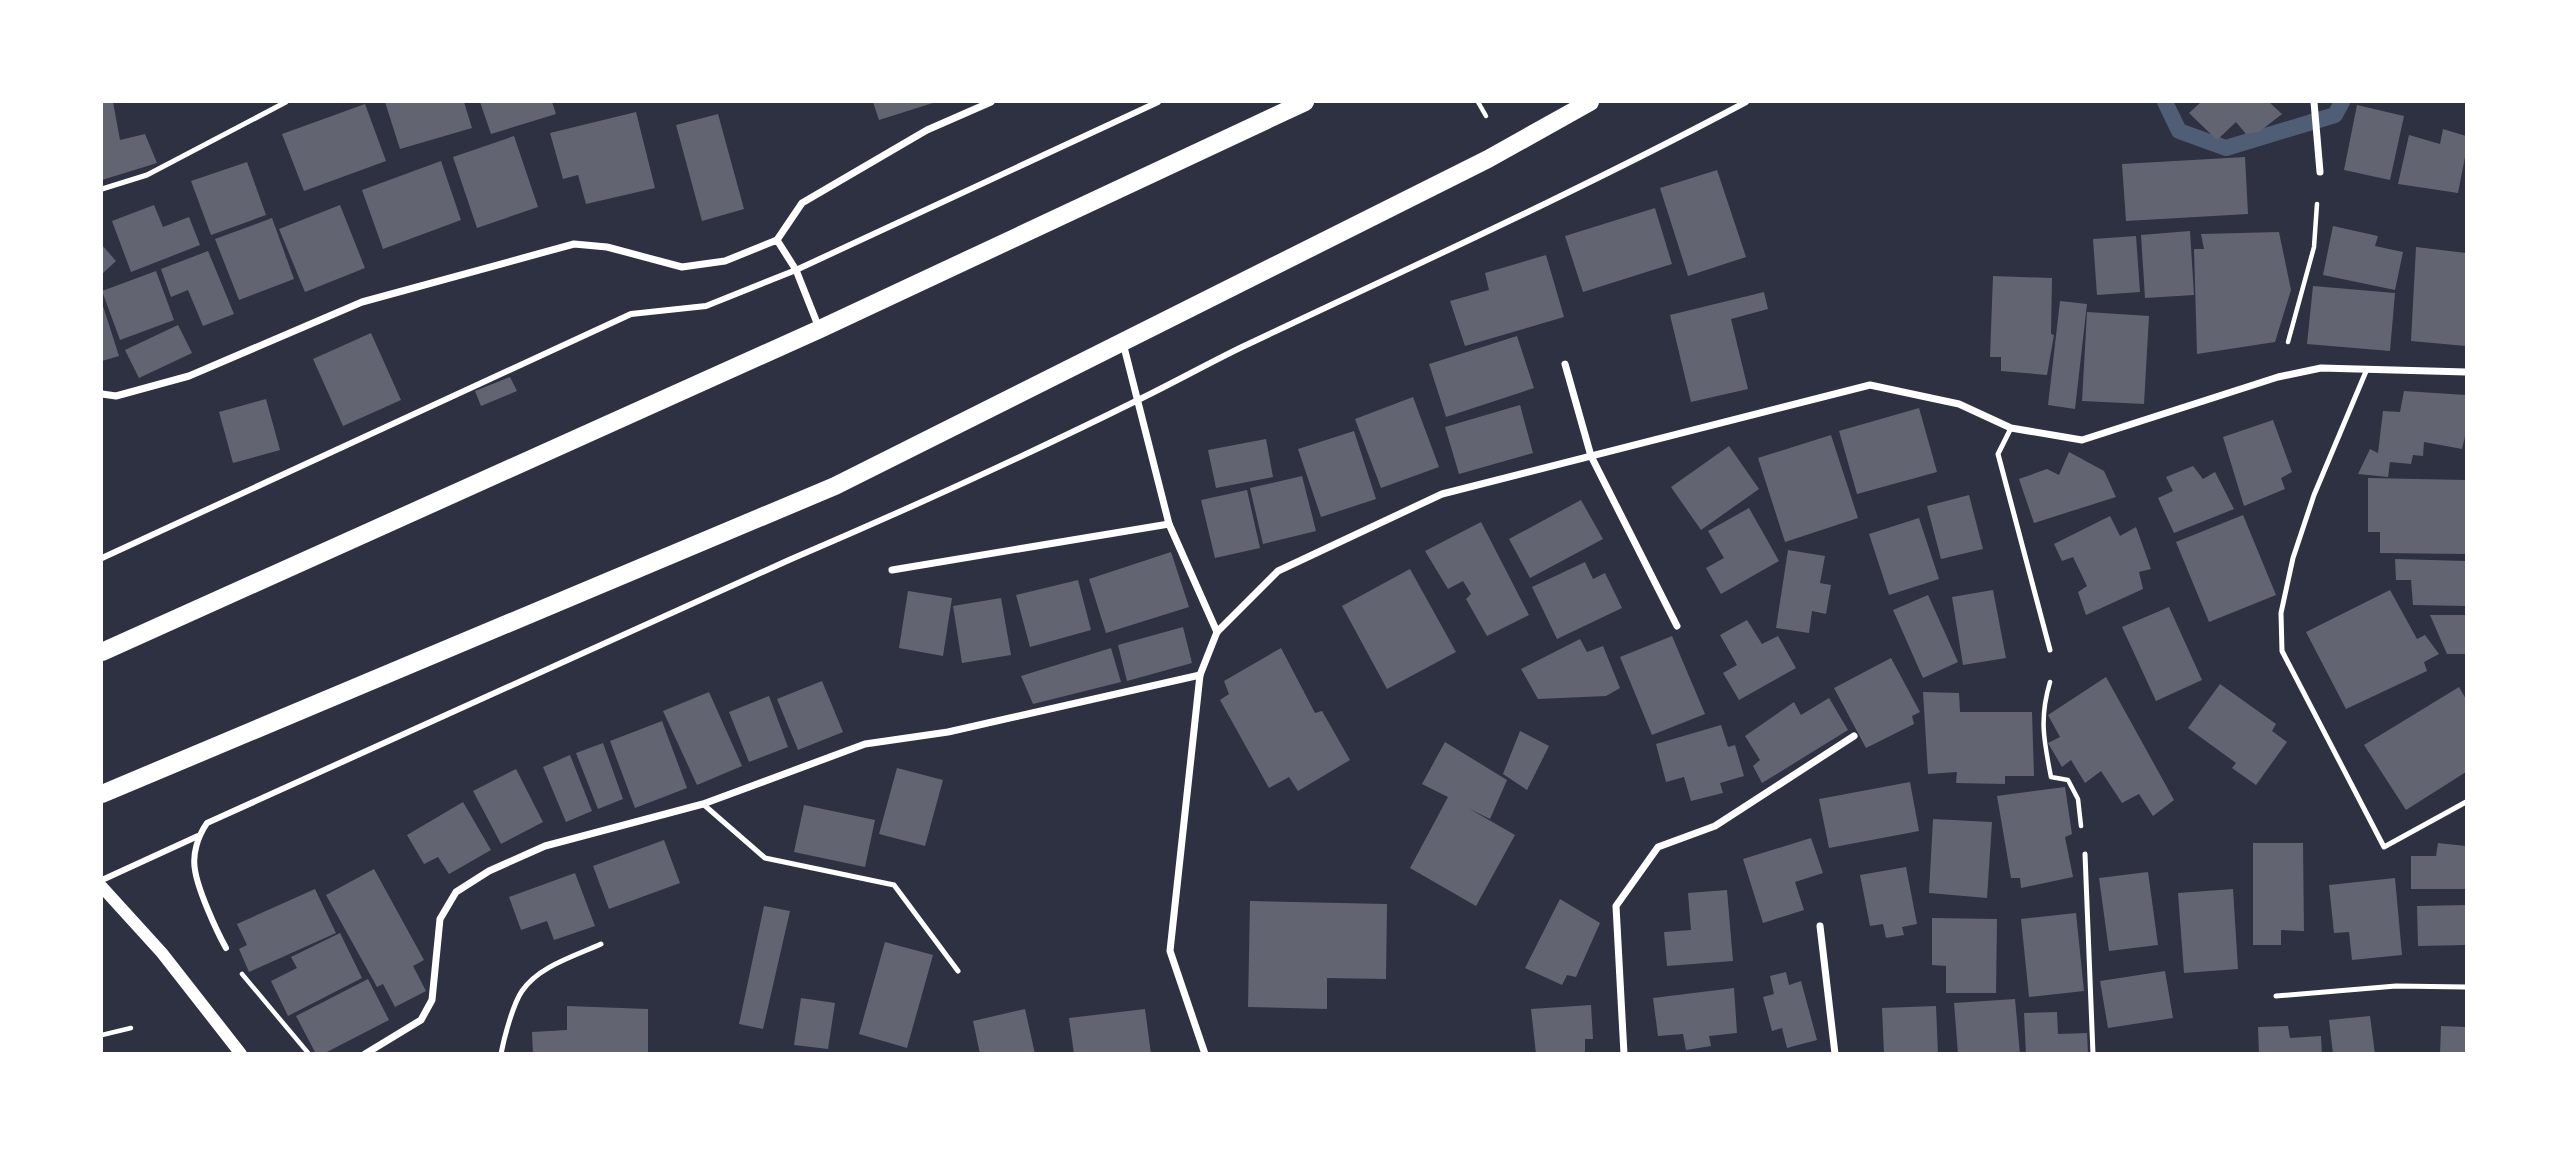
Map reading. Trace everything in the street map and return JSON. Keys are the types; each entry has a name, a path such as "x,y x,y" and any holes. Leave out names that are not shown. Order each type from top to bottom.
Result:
{"main road":[{"path":"102,652 820,329 1305,102"},
{"path":"102,794 835,486 1488,159 1590,102"}],"street":[{"path":"102,394 116,396 189,376 362,302 574,244 607,247 682,267 725,261 777,240 802,203 927,130 991,102"},
{"path":"102,558 631,314 706,306 796,270 1158,102"},
{"path":"226,948 194,869 198,836 207,823 776,565 885,519 1615,171 1746,102"},
{"path":"2314,102 2320,172"},
{"path":"777,240 796,270 820,329"},
{"path":"1123,343 1169,524 1217,632"},
{"path":"1565,364 1591,456 1677,626"},
{"path":"1205,1054 1170,951 1200,675 1217,632 1278,571 1442,494 1870,385 1959,404 2011,428 2082,440 2278,377 2321,368 2466,372"},
{"path":"892,570 1169,524"},
{"path":"365,1054 421,1020 432,1000 440,919 456,892 489,871 545,846 703,804 864,744 948,732 1200,675"},
{"path":"1624,1054 1616,906 1658,847 1715,826 1854,736"},
{"path":"102,880 198,836"},
{"path":"102,887 162,953 241,1054"},
{"path":"1820,926 1835,1054"}],"lane":[{"path":"102,188 147,175 286,102"},
{"path":"2367,368 2314,495 2293,558 2281,613 2282,651 2384,847 2466,802"},
{"path":"2011,428 1998,454 2050,650"},
{"path":"703,804 765,858 894,885 958,971"},
{"path":"2085,855 2093,1054"},
{"path":"501,1054 503,1039 522,991 547,968 601,944"},
{"path":"2276,996 2396,986 2466,987"}],"path":[{"path":"2278,377 2314,247 2320,172"},
{"path":"2050,650 2053,671 2042,707 2043,735 2051,777 2068,780 2078,799 2085,855"},
{"path":"226,948 242,974 309,1054"},
{"path":"102,1035 131,1028"}],"building":[{"path":"102,102 113,102 120,140 145,134 157,163 102,180"},
{"path":"385,102 464,102 472,128 400,149"},
{"path":"480,102 552,102 556,114 491,134"},
{"path":"873,102 936,102 879,120"},
{"path":"2201,102 2269,102 2282,114 2259,132 2246,134 2236,122 2217,140 2189,113"},
{"path":"365,104 386,161 304,191 282,134"},
{"path":"2357,105 2404,116 2390,180 2344,170"},
{"path":"636,112 655,188 586,204 578,175 563,179 550,133"},
{"path":"718,114 744,209 702,221 676,125"},
{"path":"2443,129 2466,136 2466,152 2458,193 2398,184 2409,135 2440,144"},
{"path":"514,136 538,207 477,228 453,157"},
{"path":"2245,157 2248,214 2126,221 2122,164"},
{"path":"441,161 461,220 383,249 362,190"},
{"path":"247,162 266,215 211,235 191,181"},
{"path":"1717,170 1746,257 1688,276 1660,188"},
{"path":"154,205 163,227 189,217 200,245 131,272 112,221"},
{"path":"340,205 365,268 305,292 279,229"},
{"path":"1655,208 1672,264 1583,292 1565,236"},
{"path":"272,218 294,279 239,300 215,239"},
{"path":"2333,226 2378,236 2375,246 2403,252 2395,290 2323,275"},
{"path":"2190,231 2194,295 2145,298 2141,235"},
{"path":"2279,232 2291,290 2275,342 2197,354 2194,249 2204,249 2201,234"},
{"path":"2136,236 2140,292 2097,295 2093,239"},
{"path":"102,245 116,261 102,274"},
{"path":"2416,247 2466,253 2466,346 2411,341"},
{"path":"208,251 234,314 203,326 188,290 171,297 161,269"},
{"path":"1546,255 1564,317 1465,346 1450,301 1489,290 1485,273"},
{"path":"156,271 174,320 120,340 102,291"},
{"path":"1993,276 2052,278 2051,334 2054,335 2047,375 2001,371 2001,357 1990,357"},
{"path":"2313,286 2395,293 2390,351 2307,344"},
{"path":"1764,292 1768,309 1731,319 1748,389 1691,402 1670,315"},
{"path":"2060,301 2087,304 2075,409 2048,405"},
{"path":"102,303 119,356 102,361"},
{"path":"2087,312 2149,316 2144,404 2082,401"},
{"path":"178,325 192,353 139,378 125,350"},
{"path":"371,333 401,400 343,426 313,359"},
{"path":"1517,336 1534,388 1446,417 1429,364"},
{"path":"510,377 517,391 481,406 475,391"},
{"path":"2404,391 2466,395 2466,432 2462,449 2424,442 2423,456 2413,455 2411,464 2390,462 2388,477 2358,474 2370,449 2378,453 2383,411 2400,412"},
{"path":"1413,397 1439,467 1381,488 1355,419"},
{"path":"266,399 280,450 233,463 219,412"},
{"path":"1520,405 1533,453 1459,474 1445,427"},
{"path":"1919,408 1937,472 1857,494 1839,431"},
{"path":"2273,420 2292,472 2281,478 2285,489 2244,506 2223,437"},
{"path":"1354,431 1376,499 1321,517 1298,449"},
{"path":"1831,435 1858,518 1785,542 1758,458"},
{"path":"1266,439 1273,477 1216,488 1208,450"},
{"path":"1729,446 1759,489 1701,530 1671,487"},
{"path":"2069,452 2104,471 2116,497 2034,523 2019,479 2047,469 2059,475"},
{"path":"2193,466 2203,479 2215,472 2234,509 2174,533 2158,498 2173,491 2166,477"},
{"path":"1302,476 1316,531 1263,544 1250,488"},
{"path":"2368,478 2466,480 2466,554 2380,553 2380,532 2368,532"},
{"path":"1247,490 1260,548 1215,558 1201,500"},
{"path":"1969,495 1983,549 1941,559 1927,506"},
{"path":"1581,500 1603,539 1530,578 1509,539"},
{"path":"1749,508 1779,561 1721,594 1706,568 1724,558 1708,531"},
{"path":"2243,515 2276,595 2209,622 2176,542"},
{"path":"2110,516 2120,536 2136,527 2151,569 2139,572 2143,589 2086,615 2078,592 2087,586 2073,557 2062,561 2054,544"},
{"path":"1919,518 1939,579 1889,595 1869,534"},
{"path":"1481,522 1529,615 1487,636 1466,599 1471,594 1463,581 1448,589 1425,551"},
{"path":"1788,550 1825,556 1820,583 1831,585 1826,614 1812,611 1809,633 1776,628"},
{"path":"1171,552 1189,607 1106,633 1089,579"},
{"path":"2395,559 2466,561 2466,606 2413,605 2411,580 2396,580"},
{"path":"1585,562 1593,579 1605,573 1622,608 1557,639 1532,587"},
{"path":"1410,569 1456,652 1387,689 1342,606"},
{"path":"1078,580 1091,630 1030,647 1016,595"},
{"path":"1993,590 2006,658 1963,665 1952,597"},
{"path":"2390,590 2417,639 2425,635 2439,654 2424,662 2427,671 2346,709 2306,632"},
{"path":"908,591 952,598 943,656 899,648"},
{"path":"1928,595 1958,662 1923,678 1893,610"},
{"path":"1001,598 1011,655 962,663 953,606"},
{"path":"2169,607 2202,680 2156,701 2122,627"},
{"path":"2430,615 2466,615 2466,654 2447,654"},
{"path":"1747,620 1762,644 1778,636 1796,668 1739,700 1723,673 1737,665 1720,635"},
{"path":"1183,627 1192,663 1127,681 1118,645"},
{"path":"1672,636 1705,714 1652,735 1620,657"},
{"path":"1580,639 1587,652 1603,646 1620,688 1606,696 1538,699 1521,669"},
{"path":"1111,648 1121,682 1033,704 1021,676"},
{"path":"1281,648 1315,713 1322,711 1350,760 1298,791 1289,777 1269,788 1220,700 1229,694 1224,681"},
{"path":"1891,658 1920,712 1912,716 1914,724 1866,748 1834,688"},
{"path":"2106,677 2174,800 2153,816 2139,794 2122,803 2101,771 2085,783 2071,760 2062,767 2048,743 2060,737 2048,715"},
{"path":"822,681 843,732 798,750 777,699"},
{"path":"2220,684 2276,724 2272,731 2287,742 2256,785 2232,768 2236,763 2188,728"},
{"path":"2459,687 2466,699 2466,772 2406,810 2364,745"},
{"path":"709,692 742,766 697,785 663,711"},
{"path":"1923,692 1959,693 1960,712 2032,712 2034,776 2005,776 2005,784 1956,783 1957,772 1928,774"},
{"path":"769,696 788,747 749,762 729,712"},
{"path":"1829,698 1848,730 1762,783 1753,766 1760,760 1745,736 1794,702 1801,715"},
{"path":"662,721 687,788 635,808 610,741"},
{"path":"1721,725 1728,747 1735,745 1744,776 1720,783 1723,793 1691,801 1684,777 1666,782 1656,744"},
{"path":"1520,731 1549,746 1527,790 1503,774"},
{"path":"1445,742 1507,780 1490,819 1468,808 1515,835 1476,906 1410,868 1448,797 1422,784"},
{"path":"603,743 623,799 598,809 576,753"},
{"path":"570,755 592,811 566,822 543,767"},
{"path":"897,768 943,780 925,846 879,834"},
{"path":"516,769 543,822 501,844 473,791"},
{"path":"1910,782 1919,831 1829,848 1819,799"},
{"path":"2065,787 2072,834 2065,837 2073,877 2021,888 2020,878 2011,878 1997,796"},
{"path":"463,802 491,850 449,874 438,857 424,864 407,835"},
{"path":"804,805 875,820 865,867 794,852"},
{"path":"1933,819 1992,822 1987,898 1929,893"},
{"path":"1811,838 1823,873 1795,882 1804,910 1763,923 1743,859"},
{"path":"664,840 680,883 609,909 593,866"},
{"path":"2253,843 2303,843 2304,931 2281,930 2281,945 2253,945"},
{"path":"2438,843 2466,846 2466,889 2411,889 2411,856 2436,856"},
{"path":"1906,867 1917,924 1902,927 1904,935 1886,938 1883,924 1870,926 1860,875"},
{"path":"374,869 424,960 413,966 426,991 395,1007 383,984 377,987 326,895"},
{"path":"2148,872 2158,945 2109,951 2099,878"},
{"path":"575,873 595,926 554,940 547,921 521,930 509,897"},
{"path":"2395,878 2402,955 2352,960 2349,932 2334,933 2329,885"},
{"path":"315,889 336,933 249,972 239,949 247,945 237,924"},
{"path":"2233,889 2238,969 2184,973 2178,893"},
{"path":"1727,890 1733,961 1667,966 1664,932 1691,930 1688,893"},
{"path":"1560,899 1600,923 1576,977 1567,975 1562,985 1525,968"},
{"path":"1250,901 1387,904 1386,979 1327,978 1327,1009 1248,1007"},
{"path":"2466,905 2466,945 2418,946 2417,906"},
{"path":"764,906 790,911 763,1029 739,1024"},
{"path":"2076,913 2084,991 2029,997 2021,919"},
{"path":"1932,918 1997,919 1996,993 1946,993 1946,966 1932,965"},
{"path":"340,933 362,978 288,1016 271,981 297,968 291,957"},
{"path":"885,942 933,955 907,1048 859,1034"},
{"path":"2165,971 2173,1018 2108,1028 2100,981"},
{"path":"1786,972 1789,985 1801,981 1817,1040 1787,1048 1782,1028 1772,1031 1763,997 1774,994 1770,976"},
{"path":"368,979 389,1020 323,1054 316,1054 296,1016"},
{"path":"1734,988 1737,1033 1709,1036 1711,1046 1686,1050 1683,1034 1658,1036 1653,998"},
{"path":"801,998 835,1003 828,1049 794,1045"},
{"path":"2015,999 2020,1054 1958,1054 1954,1003"},
{"path":"1591,1005 1593,1039 1585,1039 1585,1054 1536,1054 1531,1009"},
{"path":"567,1006 648,1009 648,1054 533,1054 532,1032 567,1030"},
{"path":"1936,1006 1938,1054 1884,1054 1882,1008"},
{"path":"1025,1009 1035,1054 980,1054 973,1021"},
{"path":"1145,1009 1151,1054 1074,1054 1069,1018"},
{"path":"2057,1012 2058,1034 2087,1033 2088,1054 2026,1054 2024,1013"},
{"path":"2370,1016 2375,1054 2333,1054 2329,1020"},
{"path":"2288,1026 2290,1038 2321,1036 2322,1054 2259,1054 2258,1027"},
{"path":"2441,1026 2466,1027 2466,1054 2440,1054"}],"waterway":[{"path":"2165,102 2179,131 2226,148 2335,115 2342,102"}]}
